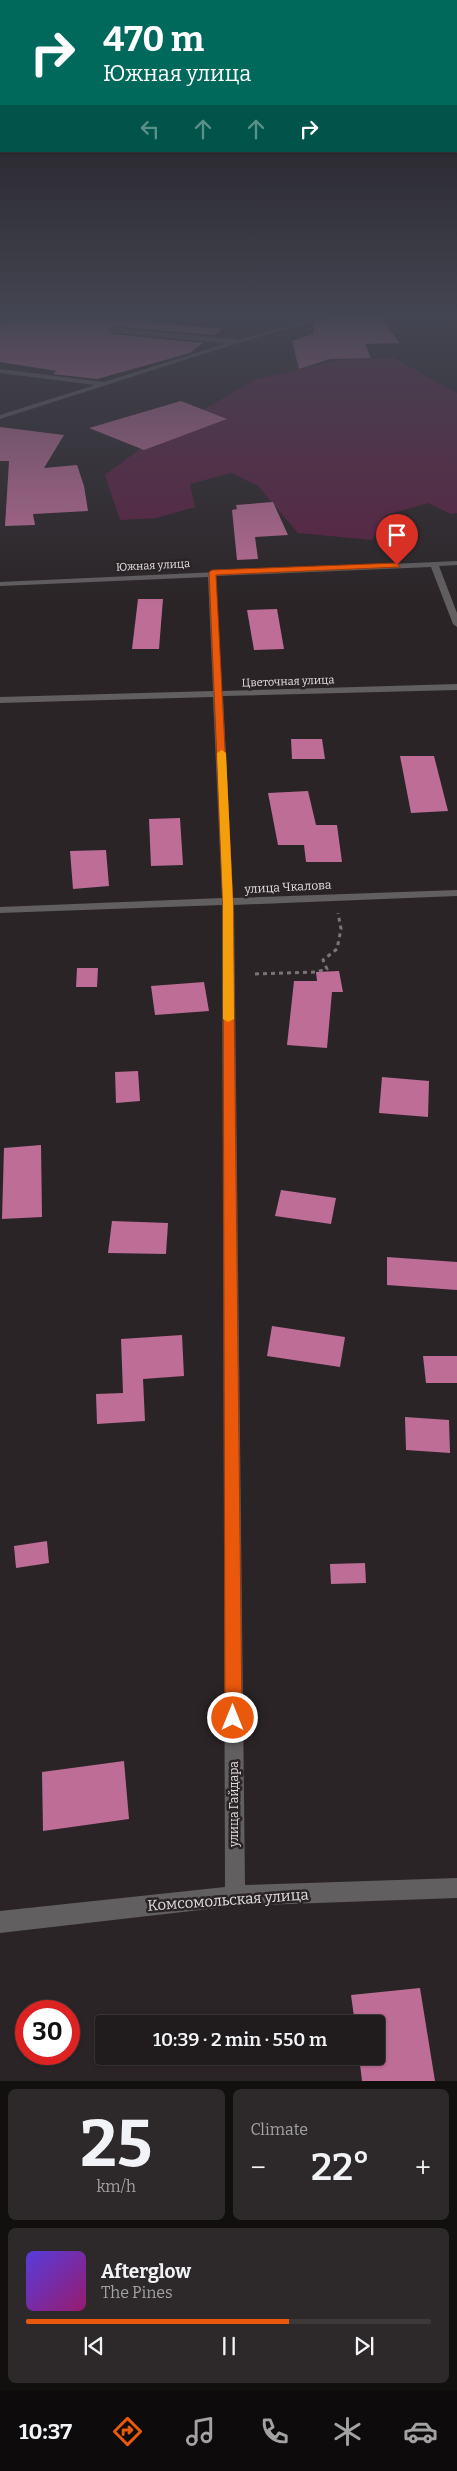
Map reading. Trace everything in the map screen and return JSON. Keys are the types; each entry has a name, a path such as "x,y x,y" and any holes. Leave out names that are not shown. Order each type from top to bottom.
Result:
{"street":[{"path":"0,418 16,413"},
{"name":"Южная улица","path":"0,584 212,572 457,563"},
{"path":"434,564 457,624"},
{"name":"улица Гайдара","path":"212,572 220,694 228,903 235,1896"},
{"name":"Цветочная улица","path":"0,700 457,687"},
{"name":"улица Чкалова","path":"0,910 457,893"},
{"name":"Комсомольская улица","path":"0,1922 235,1896 457,1888"}],"path":[{"path":"255,974 316,972 327,969 323,960 337,949 341,929 338,912"}],"shaded area":[{"path":"198,413 457,413 457,513 451,514 428,503 386,515 372,540 298,533 258,486 231,473 190,484 195,507 156,518 120,520 105,475 152,440"}],"building":[{"path":"140,413 212,413 227,419 144,450 89,428"},
{"path":"0,427 64,435 44,468 77,465 84,486 88,511 33,514 35,525 5,526 9,461 0,461"},
{"path":"273,502 288,535 255,537 258,559 237,560 232,510 237,509 236,505"},
{"path":"138,599 163,599 159,649 132,649"},
{"path":"277,609 284,649 254,650 247,610"},
{"path":"291,739 322,739 325,759 292,759"},
{"path":"400,756 434,756 448,811 411,813"},
{"path":"308,791 316,825 337,825 342,862 306,862 304,845 278,845 268,793"},
{"path":"180,818 183,865 151,866 149,819"},
{"path":"106,850 109,886 73,889 70,851"},
{"path":"77,968 98,968 97,987 76,987"},
{"path":"339,971 343,992 332,992 327,1048 287,1045 294,981 317,981 316,972"},
{"path":"204,982 209,1011 155,1015 151,986"},
{"path":"138,1071 140,1101 116,1103 115,1072"},
{"path":"382,1077 429,1081 428,1117 379,1113"},
{"path":"41,1145 42,1217 2,1219 4,1148"},
{"path":"281,1190 336,1198 331,1224 275,1216"},
{"path":"112,1221 168,1223 166,1254 108,1253"},
{"path":"387,1257 457,1262 457,1290 387,1285"},
{"path":"272,1326 345,1337 340,1367 267,1356"},
{"path":"182,1335 184,1376 143,1379 145,1421 97,1424 96,1394 123,1393 121,1339"},
{"path":"423,1356 457,1356 457,1383 426,1383"},
{"path":"405,1417 449,1420 450,1453 406,1450"},
{"path":"47,1541 49,1563 16,1568 14,1546"},
{"path":"365,1563 366,1583 331,1584 330,1564"},
{"path":"124,1761 129,1819 43,1831 42,1772"},
{"path":"420,1988 435,2081 362,2081 360,2065 385,2065 385,2015 354,2015 351,1995"}],"slow traffic":[{"path":"222,753 228,903 228,1019"}],"route":[{"path":"233,1718 228,903 220,694 212,572 397,565"}]}
